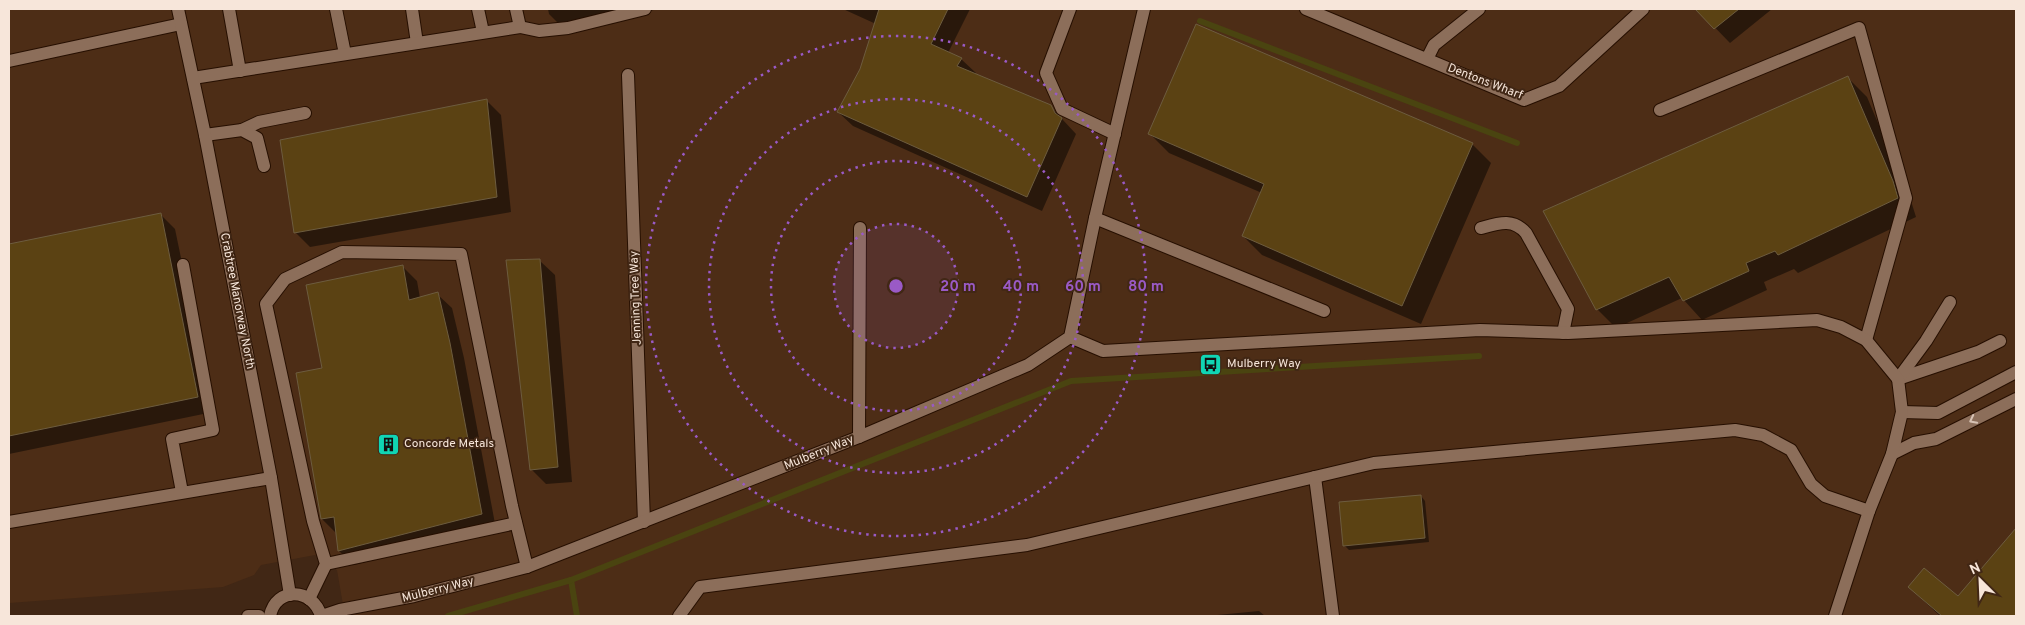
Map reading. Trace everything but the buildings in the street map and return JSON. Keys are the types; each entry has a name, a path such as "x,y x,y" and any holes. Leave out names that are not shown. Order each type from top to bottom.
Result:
{"street":[{"name":"Crabtree Manorway North","path":"178,9 205,135 271,478 290,595"},
{"path":"229,9 240,71"},
{"path":"336,9 345,54"},
{"path":"412,9 417,43"},
{"path":"478,9 483,32"},
{"path":"516,9 520,27"},
{"path":"193,78 520,27 539,31 568,28 645,9"},
{"path":"1070,9 1046,73 1062,108 1115,134"},
{"path":"1144,9 1095,218 1070,337 1103,351 1480,330 1563,333 1817,320 1841,327 1866,340 1898,379 1902,412 1892,454 1869,511 1835,616"},
{"name":"Dentons Wharf","path":"1306,9 1524,100 1559,86 1643,9"},
{"path":"1427,59 1434,45 1479,9"},
{"path":"9,62 180,24"},
{"path":"1660,110 1859,28 1906,198 1866,340"},
{"name":"Jenning Tree Way","path":"628,74 644,522"},
{"path":"205,135 242,130 259,122 305,113"},
{"path":"242,130 257,138 264,166"},
{"path":"1095,218 1324,311"},
{"path":"1482,228 1500,222 1512,222 1521,227 1526,233 1568,309 1563,333"},
{"path":"859,437 860,228"},
{"path":"309,599 326,564 313,521 266,304 284,279 342,252 461,254 516,523 527,567"},
{"path":"182,492 172,439 213,430 183,265"},
{"path":"1898,379 1926,341 1950,302"},
{"name":"Mulberry Way","path":"322,616 340,610 414,596 527,567 859,437 1028,365 1070,337"},
{"path":"1898,379 1978,352 2000,341"},
{"path":"1902,412 1938,412 2016,372"},
{"path":"1892,454 1914,443 1936,439 2016,399"},
{"path":"679,616 700,587 1027,545 1374,463 1735,430 1763,435 1791,450 1811,484 1824,496 1869,511"},
{"path":"1315,477 1334,616"},
{"path":"9,522 271,478"},
{"path":"326,564 516,523"},
{"path":"270,616 276,603 290,595 304,596 309,599 318,608 322,616"},
{"path":"248,616 259,616"}],"shaded area":[{"path":"9,9 2016,9 2016,616 345,616 337,570 315,555 261,565 254,575 223,587 9,603"}],"waterway":[{"path":"1200,21 1517,143"},
{"path":"448,616 571,580 1071,381 1479,356"},
{"path":"571,580 577,616"}],"place":[{"name":"Mulberry Way","path":"1211,364"},
{"name":"Concorde Metals","path":"388,444"}]}
